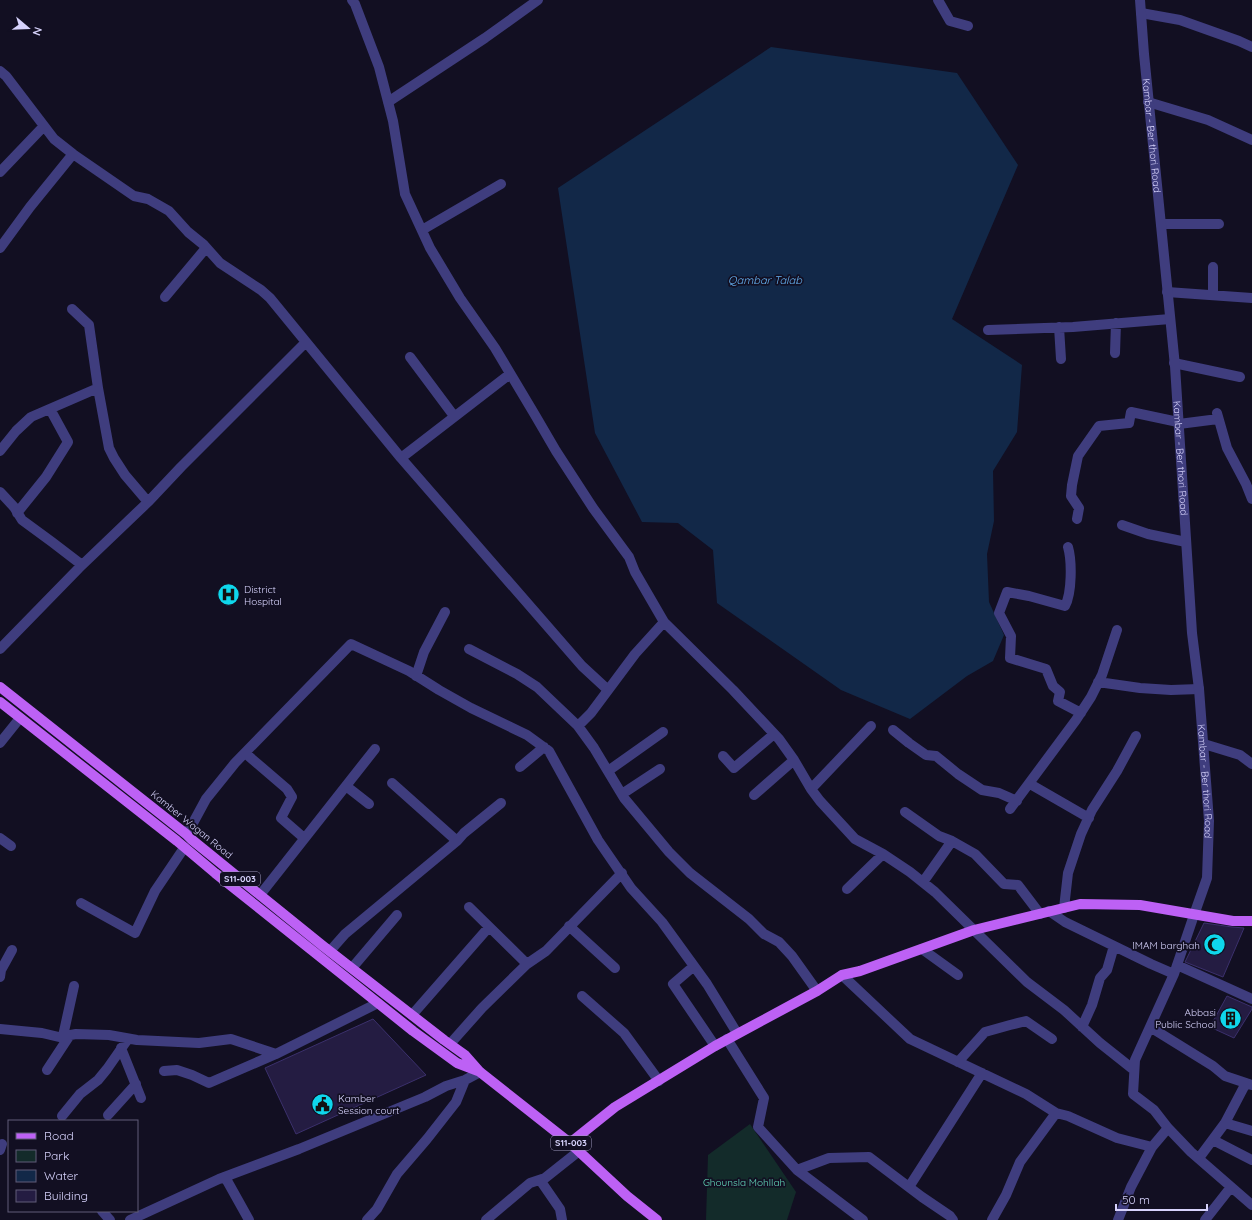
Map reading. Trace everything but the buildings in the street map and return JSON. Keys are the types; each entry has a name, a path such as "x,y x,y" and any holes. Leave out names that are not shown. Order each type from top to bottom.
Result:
{"main road":[{"name":"Kamber Wagan Road","path":"0,687 186,834 330,951 465,1055 480,1072 579,1150 626,1196 657,1220"},
{"name":"Kamber Wagan Road","path":"0,702 177,841 413,1031 457,1063 480,1072"},
{"path":"570,1143 615,1107 737,1033 817,991 842,975 860,971 974,930 1080,904 1140,905 1233,921 1252,921"}],"street":[{"path":"352,0 379,67 393,121 405,194 430,248 460,298 495,348 572,476 593,508 629,557 635,572 664,622 733,690 774,734 794,760 820,801 855,839 883,854 923,882 1027,982 1064,1010 1134,1070"},
{"path":"388,102 485,38 538,0"},
{"path":"938,0 950,21 968,26"},
{"name":"Kambar - Ber thori Road","path":"1140,0 1148,102 1174,363 1192,632 1204,744 1209,821 1207,878 1175,969 1135,1060 1133,1094 1154,1110 1168,1128"},
{"path":"1141,13 1180,20 1252,47"},
{"path":"0,70 54,139 134,196 148,199 169,211 220,263 261,290 270,298 401,458 582,666 608,690"},
{"path":"1148,102 1208,120 1252,140"},
{"path":"0,172 44,126"},
{"path":"0,248 73,154"},
{"path":"422,230 501,184"},
{"path":"1160,224 1219,224"},
{"path":"165,297 206,248"},
{"path":"1213,267 1213,295"},
{"path":"1167,292 1252,298"},
{"path":"72,310 89,325 98,388 109,448 126,475 148,502"},
{"path":"988,330 1059,327 1170,319"},
{"path":"1115,353 1116,323"},
{"path":"1059,327 1061,359"},
{"path":"0,649 82,565 148,502 306,342"},
{"path":"410,357 454,416"},
{"path":"1174,363 1240,377"},
{"path":"401,458 510,374"},
{"path":"0,450 16,431 31,417 98,388"},
{"path":"17,513 46,478 68,442 50,409"},
{"path":"1077,519 1079,508 1071,496 1078,456 1099,426 1129,423 1131,412 1179,423 1218,416 1227,448 1246,484 1252,499"},
{"path":"0,492 14,507 22,520 82,565"},
{"path":"1122,525 1148,534 1186,542"},
{"path":"1068,547 1071,557 1070,583 1068,600 1065,606 1029,596 1007,592 998,613 1011,636 1010,658 1046,669 1052,686 1060,692 1058,701 1081,713"},
{"path":"416,676 424,652 445,612"},
{"path":"578,726 591,713 635,654 664,622"},
{"path":"893,730 926,754 936,756 958,774 982,790 999,793 1013,805 1030,784 1091,697 1117,630"},
{"path":"186,834 206,799 235,763 350,644 409,671 471,708 527,735 549,751 598,840 632,888 662,922 707,984 737,1033"},
{"path":"469,650 517,674 538,688 578,726 594,748 622,794 669,852 690,873 749,919 764,934 779,942 792,956 817,991"},
{"path":"1098,682 1140,688 1171,690 1199,689"},
{"path":"0,743 20,718"},
{"path":"811,789 871,726"},
{"path":"608,771 663,732"},
{"path":"723,756 734,768 774,734"},
{"path":"1064,908 1068,873 1088,818 1117,771 1136,736"},
{"path":"1204,744 1240,755 1250,764"},
{"path":"520,767 544,747"},
{"path":"260,895 375,749"},
{"path":"245,753 287,789 292,797 281,818 304,838"},
{"path":"754,795 794,760"},
{"path":"622,794 660,769"},
{"path":"392,783 457,841"},
{"path":"1030,784 1088,818"},
{"path":"346,786 369,804"},
{"path":"330,951 345,934 501,803"},
{"path":"905,812 939,836 952,841 975,854 1004,884 1018,885 1044,913 1151,964 1175,969 1252,999"},
{"path":"0,838 11,846"},
{"path":"923,882 952,841"},
{"path":"81,903 135,933 154,891 184,848"},
{"path":"847,889 883,854"},
{"path":"450,1044 482,1008 527,964 546,951 622,873"},
{"path":"469,907 527,964"},
{"path":"352,968 396,915"},
{"path":"570,926 615,968"},
{"path":"412,1015 489,927"},
{"path":"1082,1027 1092,1005 1100,978 1107,970 1114,946"},
{"path":"922,949 958,975"},
{"path":"0,977 1,970 12,950"},
{"path":"694,966 673,984 715,1046"},
{"path":"842,975 910,1039 1026,1094 1056,1113 1068,1116 1116,1138 1152,1147"},
{"path":"47,1070 66,1036 74,986"},
{"path":"582,996 624,1033 659,1081"},
{"path":"164,1071 177,1070 209,1083 276,1054 378,1003"},
{"path":"958,1062 985,1032 1026,1021 1052,1039"},
{"path":"1150,1027 1213,1066 1225,1076 1249,1084 1225,1123 1199,1158"},
{"path":"0,1029 42,1033 58,1037 109,1034 137,1040 199,1043 231,1039 276,1054"},
{"path":"62,1116 80,1094 98,1080 128,1039"},
{"path":"727,1039 764,1098 758,1127 797,1170 862,1220"},
{"path":"121,1048 141,1098"},
{"path":"130,1220 225,1176 300,1149 424,1097 446,1086 465,1080 480,1072"},
{"path":"910,1187 982,1073"},
{"path":"367,1220 377,1209 397,1174 427,1140 456,1102 465,1080"},
{"path":"108,1115 136,1084"},
{"path":"992,1220 1006,1195 1020,1162 1056,1113"},
{"path":"1225,1123 1252,1131"},
{"path":"1118,1220 1131,1187 1152,1147 1168,1128 1252,1205"},
{"path":"1213,1140 1252,1160"},
{"path":"486,1220 530,1183 545,1178 579,1150"},
{"path":"797,1170 829,1158 869,1156 950,1216 953,1220"},
{"path":"225,1176 245,1218"},
{"path":"540,1180 560,1209 562,1220"},
{"path":"1205,1220 1231,1187"},
{"path":"103,1212 110,1220"}],"green space":[{"name":"Ghounsla Mohllah","path":"750,1124 796,1192 787,1220 706,1220 708,1155"}],"water":[{"name":"Qambar Talab","path":"771,47 957,73 1018,165 952,319 1022,365 1017,432 993,471 994,521 987,554 989,602 1004,635 993,661 967,676 910,719 841,690 717,603 713,550 678,523 642,522 595,433 558,188"}],"place":[{"name":"District Hospital","path":"229,595"},
{"name":"IMAM barghah","path":"1215,945"},
{"name":"Abbasi Public School","path":"1231,1018"},
{"name":"Kamber Session court","path":"322,1104"}]}
